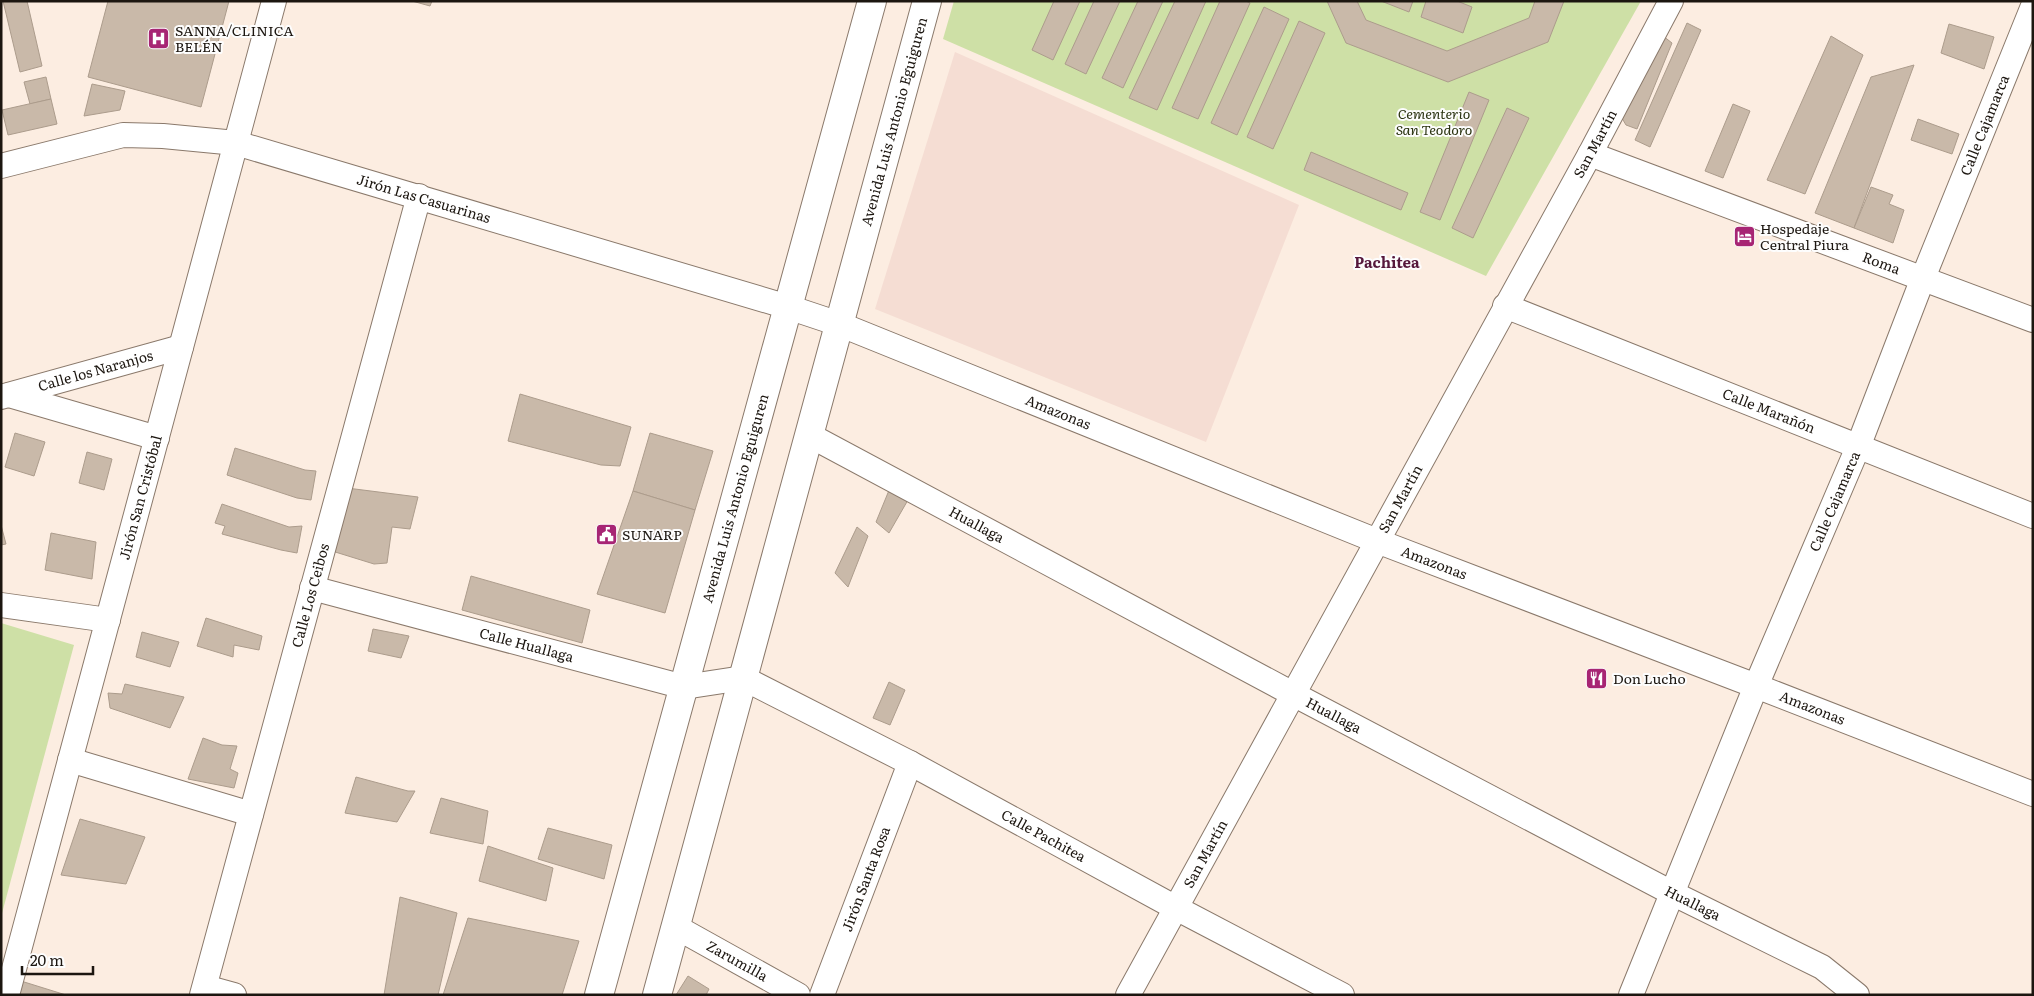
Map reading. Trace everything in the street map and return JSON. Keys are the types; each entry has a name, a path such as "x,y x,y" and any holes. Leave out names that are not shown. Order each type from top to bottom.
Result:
{"main road":[{"name":"Avenida Luis Antonio Eguiguren","path":"599,995 872,1"},
{"name":"Avenida Luis Antonio Eguiguren","path":"657,995 927,1"}],"street":[{"name":"Jirón San Cristóbal","path":"8,995 274,1"},
{"name":"San Martín","path":"1128,995 1590,154 1672,1"},
{"name":"Calle Cajamarca","path":"1631,995 1756,686 1858,447 2033,6"},
{"name":"Jirón Las Casuarinas","path":"1,166 123,135 163,136 236,143 419,196 839,324"},
{"name":"Roma","path":"1590,154 2033,320"},
{"name":"Calle Los Ceibos","path":"203,991 419,196"},
{"name":"Calle Marañón","path":"1506,306 2033,516"},
{"name":"Amazonas","path":"839,324 1377,541 2033,794"},
{"name":"Calle los Naranjos","path":"5,396 181,347"},
{"name":"Calle los Naranjos","path":"5,396 157,438"},
{"name":"Huallaga","path":"809,435 1293,694 1672,892 1822,967 1857,995"},
{"name":"Calle Huallaga","path":"312,588 684,687 743,678"},
{"path":"1,605 108,620"},
{"name":"Calle Pachitea","path":"743,678 910,763 1176,908 1342,995"},
{"path":"70,760 252,814"},
{"name":"Jirón Santa Rosa","path":"822,995 910,763"},
{"name":"Zarumilla","path":"676,927 798,995"},
{"path":"203,991 234,995"}],"shaded area":[{"path":"955,52 1299,205 1206,442 875,309"}],"green space":[{"name":"Cementerio San Teodoro","path":"954,1 1641,1 1486,276 943,39"},
{"path":"1,623 74,645 1,917"}],"building":[{"path":"3,1 27,1 42,66 20,72"},
{"name":"SANNA/CLINICA BELÉN","path":"108,1 229,1 201,107 88,77"},
{"path":"412,1 432,1 430,6"},
{"path":"1054,1 1080,1 1053,60 1032,50"},
{"path":"1094,1 1120,1 1086,74 1065,64"},
{"path":"1138,1 1163,1 1123,88 1102,78"},
{"path":"1175,1 1206,1 1157,110 1129,98"},
{"path":"1220,1 1246,1 1250,3 1198,119 1172,108"},
{"path":"1327,1 1357,1 1366,20 1447,51 1529,18 1535,1 1564,1 1548,42 1448,82 1346,43"},
{"path":"1381,1 1413,1 1409,12"},
{"path":"1426,1 1457,1 1472,7 1463,33 1421,17"},
{"path":"1264,7 1289,19 1237,135 1211,123"},
{"path":"1299,21 1325,33 1273,149 1247,137"},
{"path":"1687,23 1701,30 1650,147 1635,140"},
{"path":"1949,24 1994,37 1984,69 1941,53"},
{"path":"1658,32 1672,43 1637,129 1626,125 1616,108"},
{"path":"1831,36 1863,55 1805,194 1767,180"},
{"path":"1914,65 1854,228 1815,213 1871,77"},
{"path":"46,77 51,99 30,104 24,82"},
{"path":"92,84 125,91 120,110 84,116"},
{"path":"1469,92 1489,100 1440,220 1420,212"},
{"path":"51,99 57,124 8,135 2,110"},
{"path":"1733,104 1750,111 1723,178 1705,171"},
{"path":"1507,108 1529,118 1473,238 1452,228"},
{"path":"1918,119 1959,134 1952,154 1911,140"},
{"path":"1311,152 1408,193 1401,210 1304,170"},
{"path":"1871,187 1893,195 1889,204 1904,210 1893,243 1854,228"},
{"path":"520,394 631,427 620,466 601,465 508,441"},
{"path":"15,433 45,442 34,476 5,467"},
{"path":"650,433 713,451 695,510 633,491"},
{"path":"235,448 305,470 316,471 311,500 297,498 227,475"},
{"path":"87,452 112,459 104,490 79,483"},
{"path":"892,483 912,493 889,533 876,522"},
{"path":"347,488 418,497 410,529 392,527 387,563 374,564 332,551"},
{"path":"633,491 695,510 665,613 597,594"},
{"path":"222,504 289,527 302,526 297,553 222,534 225,526 215,523"},
{"path":"1,525 6,544 1,545"},
{"path":"857,527 868,536 848,587 835,573"},
{"path":"51,533 96,542 92,579 45,570"},
{"path":"471,576 590,610 582,643 462,610"},
{"path":"206,618 262,636 259,650 234,645 233,657 197,646"},
{"path":"373,629 409,636 401,658 368,651"},
{"path":"142,632 179,642 170,667 136,657"},
{"path":"889,682 905,690 890,725 873,718"},
{"path":"125,684 184,697 170,728 110,708 108,693 122,694"},
{"path":"203,738 222,745 237,746 230,769 238,773 234,788 188,779"},
{"path":"356,777 408,791 415,791 397,822 345,813"},
{"path":"441,798 488,811 483,844 430,833"},
{"path":"80,819 145,837 126,884 61,875"},
{"path":"548,828 612,845 604,879 538,859"},
{"path":"488,846 553,868 546,901 479,881"},
{"path":"400,897 457,913 438,995 384,995"},
{"path":"468,918 579,941 562,995 443,995"},
{"path":"688,976 709,989 706,995 676,995"},
{"path":"21,981 66,995 18,995"}],"place":[{"name":"SANNA/CLINICA BELÉN","path":"159,39"},
{"name":"Hospedaje Central Piura","path":"1744,237"},
{"name":"SUNARP","path":"606,535"},
{"name":"Don Lucho","path":"1597,679"}],"district":[{"name":"Pachitea","path":"1387,263"}]}
